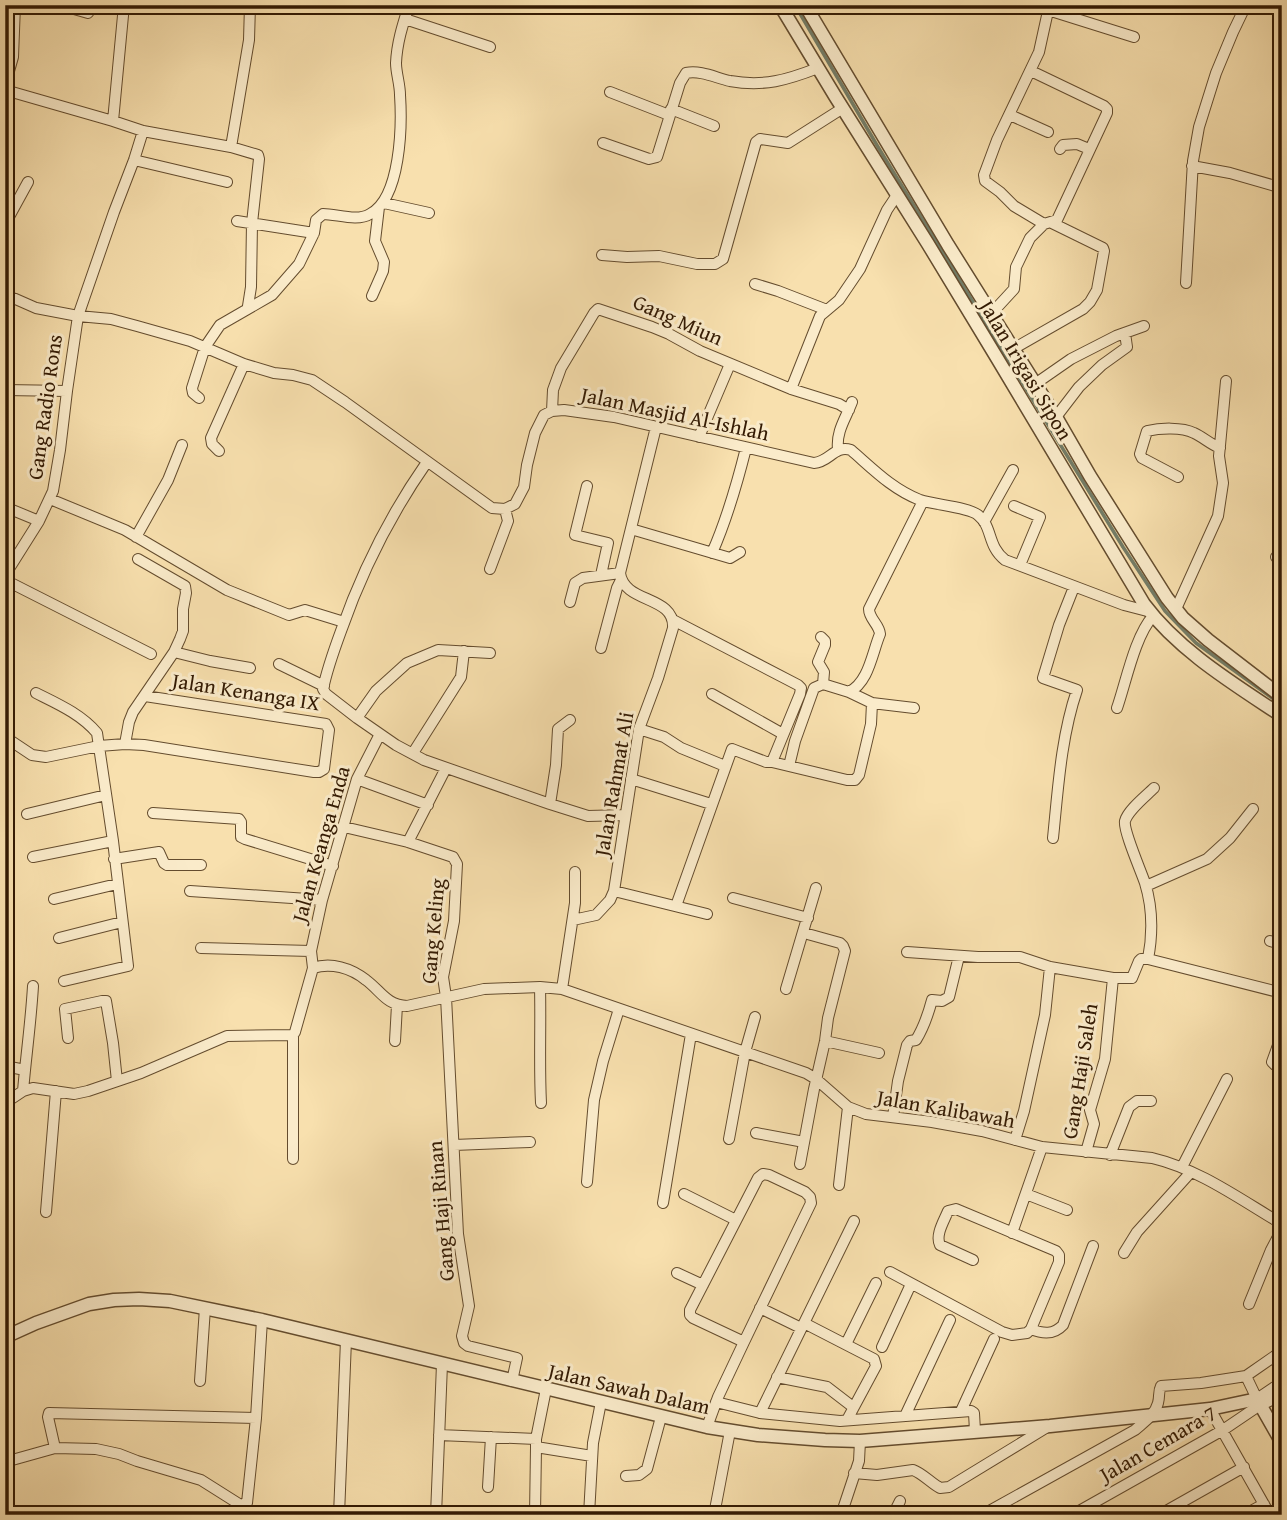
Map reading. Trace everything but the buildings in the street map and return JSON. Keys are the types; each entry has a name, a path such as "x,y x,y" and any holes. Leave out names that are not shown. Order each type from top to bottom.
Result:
{"street":[{"path":"15,5 13,57 5,88 143,131 231,147 258,155 248,306"},
{"path":"60,5 89,13 94,5"},
{"path":"113,121 124,5"},
{"path":"231,147 249,40 250,5"},
{"path":"372,296 384,262 375,241 382,205 394,178 401,143 400,94 396,66 400,35 409,5"},
{"name":"Jalan Irigasi Sipon","path":"780,5 956,290 1133,587 1152,614 1177,623 1208,640 1282,697"},
{"name":"Jalan Irigasi Sipon","path":"805,5 933,222 1056,417 1177,623 1250,695 1282,716"},
{"path":"1032,5 1134,37"},
{"path":"1186,283 1192,166 1199,127 1216,74 1246,5"},
{"path":"1013,349 1083,309 1090,302 1097,290 1104,251 1103,248 1014,206 1000,191 985,181 984,175 997,140 1039,52 1048,11"},
{"path":"405,19 490,47"},
{"path":"603,143 649,159 657,157 680,83 686,73 696,72 731,81 760,83 785,80 818,68"},
{"path":"991,314 1014,289 1016,267 1030,238 1057,220 1107,113 1104,106 1031,71"},
{"path":"610,92 714,126"},
{"path":"602,255 659,256 697,264 715,264 723,259 756,142 760,139 788,143 843,108"},
{"path":"1010,115 1048,132"},
{"name":"Gang Radio Rons","path":"5,577 50,499 56,479 78,316 143,131"},
{"path":"1060,149 1063,145 1077,144 1089,149"},
{"path":"134,160 227,182"},
{"path":"1192,166 1230,173 1282,188"},
{"path":"5,224 28,182"},
{"path":"791,389 820,316 839,300 860,269 887,210 897,195"},
{"path":"199,398 192,388 205,347 220,325 272,295 299,264 314,233 316,220 323,214 360,217 370,215 382,205 429,213"},
{"path":"237,220 314,233"},
{"path":"755,284 827,310"},
{"path":"5,287 8,300 78,316 111,319 205,347 244,364 312,380 492,508 505,509 508,521 490,569"},
{"name":"Gang Miun","path":"552,411 553,390 561,368 598,309 669,334 730,364"},
{"path":"1035,384 1071,359 1116,336 1144,326"},
{"path":"1056,417 1079,387 1102,365 1127,347 1125,333"},
{"path":"219,451 211,439 244,364"},
{"path":"699,437 730,364 791,389 851,406 839,430 838,449 850,450 894,487 923,501 980,516 994,548 1005,560 1152,614 1139,642 1116,708"},
{"path":"1177,623 1208,536 1216,523 1223,483 1220,448 1226,381"},
{"path":"5,390 67,391"},
{"name":"Jalan Masjid Al-Ishlah","path":"505,509 514,504 524,487 535,433 544,415 552,411 564,410 614,417 814,463 822,463 838,449"},
{"path":"601,648 656,427"},
{"path":"1178,477 1140,456 1147,431 1186,430 1220,448"},
{"path":"136,537 168,480 182,445"},
{"path":"712,553 735,492 746,447"},
{"path":"427,462 389,520 358,583 323,689 357,718 424,760 588,816 625,816"},
{"path":"984,522 1013,470"},
{"path":"587,486 575,536 608,543 601,575"},
{"path":"50,499 125,530 227,590 289,615 311,611 344,622"},
{"path":"849,692 863,680 880,634 879,628 869,615 869,609 923,501"},
{"path":"1014,506 1040,517 1020,565"},
{"path":"5,508 39,521"},
{"path":"631,528 730,558 740,552"},
{"path":"64,981 128,967 117,884 117,859 106,795 113,745 174,652 183,631 186,593 185,586 138,559"},
{"path":"570,602 575,583 583,578 621,576"},
{"path":"621,576 628,589 666,609 673,620 801,688 772,762"},
{"path":"5,577 151,654"},
{"path":"1053,838 1070,709 1077,690 1043,678 1074,587"},
{"name":"Jalan Rahmat Ali","path":"614,891 639,729 658,678 673,620"},
{"path":"821,638 825,645 818,662 824,673 823,684"},
{"path":"357,718 376,691 407,663 438,650 490,653"},
{"path":"413,753 461,677 464,651"},
{"path":"174,652 250,668"},
{"path":"278,664 324,686"},
{"path":"789,766 814,688 823,684 872,703 914,708"},
{"path":"36,693 74,713 113,745"},
{"path":"712,694 783,734"},
{"name":"Jalan Kenanga IX","path":"113,745 144,745 314,772 324,769 329,730 326,724 145,696"},
{"path":"676,906 730,752 734,749 766,762 855,780 859,775 871,724 872,703"},
{"path":"550,804 558,729 570,720"},
{"path":"639,729 664,737 681,748 725,766"},
{"name":"Jalan Keanga Enda","path":"313,968 311,951 322,900 358,779 380,734"},
{"path":"5,737 32,755 46,757 113,745"},
{"path":"408,842 446,768"},
{"path":"358,779 428,805"},
{"path":"631,779 711,804"},
{"path":"1154,788 1128,814 1125,825 1146,886 1153,922 1148,959 1282,993"},
{"path":"27,814 106,795"},
{"path":"1146,886 1208,859 1230,838 1253,809"},
{"path":"153,813 239,819 241,836 333,866"},
{"name":"Gang Keling","path":"344,827 408,842 453,857 457,864 454,921 443,978 446,997"},
{"path":"33,857 113,841"},
{"path":"117,859 159,852 167,865 201,865"},
{"path":"562,989 575,903 575,872"},
{"path":"54,899 117,884"},
{"path":"786,989 816,888"},
{"path":"190,891 322,900"},
{"path":"573,920 596,915 610,900 614,891 707,914"},
{"path":"733,898 808,918"},
{"path":"59,938 122,922"},
{"path":"800,1164 828,1018 845,951 840,943 803,933"},
{"path":"1270,941 1282,944"},
{"path":"201,948 311,951"},
{"path":"907,952 1020,957 1049,967 1113,978"},
{"path":"893,1117 905,1050 909,1043 916,1040 927,1020 932,1000 942,1001 949,997 959,956"},
{"name":"Gang Haji Saleh","path":"1086,1152 1094,1124 1090,1110 1105,1059 1113,978 1132,978 1139,961 1148,959"},
{"path":"293,1159 293,1035 313,968 321,965 335,966 351,971 366,979 397,1005 395,1041"},
{"path":"1015,1140 1045,1015 1049,967"},
{"path":"23,1091 33,986"},
{"path":"540,987 541,1103"},
{"name":"Jalan Kalibawah","path":"397,1005 407,1006 484,989 562,989 794,1069 816,1079 848,1107 866,1114 982,1131 1042,1147 1152,1158 1186,1170 1282,1227"},
{"name":"Gang Haji Rinan","path":"446,997 458,1234 469,1306 462,1336 468,1346 517,1359 512,1380"},
{"path":"68,1038 65,1009 106,1001 117,1082"},
{"path":"586,1182 594,1100 619,1009"},
{"path":"729,1139 745,1052 755,1017"},
{"path":"663,1203 691,1034"},
{"path":"1282,1034 1272,1062 1282,1068"},
{"path":"5,1103 33,1088 74,1094 117,1082 227,1035 293,1035"},
{"path":"825,1041 879,1054"},
{"path":"5,1064 25,1070"},
{"path":"1124,1253 1137,1232 1186,1170 1227,1079"},
{"path":"46,1212 56,1091"},
{"path":"1110,1155 1129,1107 1138,1101 1151,1101"},
{"path":"839,1185 848,1107"},
{"path":"756,1133 804,1142"},
{"path":"454,1145 530,1142"},
{"path":"1012,1233 1042,1147"},
{"path":"708,1425 744,1342 811,1203 810,1196 805,1192 763,1174 758,1178 690,1310 693,1318 744,1342"},
{"path":"684,1194 736,1220"},
{"path":"1026,1194 1067,1210"},
{"path":"890,1272 1002,1332 1020,1336 1027,1334 1059,1262 1059,1255 1056,1251 956,1209 948,1211 938,1236 940,1245 973,1260"},
{"path":"760,1413 854,1221"},
{"path":"1249,1304 1282,1227"},
{"path":"1031,1329 1053,1333 1059,1331 1093,1246"},
{"path":"677,1273 703,1285"},
{"path":"846,1344 876,1283"},
{"path":"882,1347 911,1284"},
{"name":"Jalan Sawah Dalam","path":"5,1337 60,1313 89,1304 114,1300 158,1300 262,1320 661,1417 730,1431 786,1438 860,1441 975,1429 1050,1426 1155,1409 1210,1409 1258,1399"},
{"path":"200,1381 205,1308"},
{"path":"760,1308 846,1344 874,1359 876,1366 847,1420"},
{"path":"5,1462 55,1448 96,1449 201,1480 229,1499 244,1505 247,1503 256,1419 262,1320"},
{"path":"905,1416 950,1320"},
{"path":"961,1411 994,1339"},
{"path":"339,1515 346,1340"},
{"path":"982,1515 1135,1430 1155,1409 1159,1388 1164,1385 1248,1380 1282,1350"},
{"path":"436,1515 442,1364"},
{"path":"778,1377 827,1387 853,1408"},
{"path":"1248,1380 1282,1443"},
{"path":"1258,1399 1282,1382"},
{"path":"535,1515 536,1443 546,1389"},
{"path":"1258,1399 1282,1395"},
{"name":"Jalan Cemara 7","path":"1072,1515 1223,1430 1258,1399"},
{"path":"589,1515 592,1456 601,1402"},
{"path":"715,1406 819,1420 971,1411 975,1429"},
{"path":"1210,1409 1270,1515"},
{"path":"55,1448 49,1413 256,1419"},
{"path":"626,1476 639,1475 647,1469 661,1417"},
{"path":"854,1474 877,1475 913,1470 940,1488 949,1487 1050,1426"},
{"path":"714,1515 730,1431"},
{"path":"439,1435 491,1437 536,1443 592,1456"},
{"path":"488,1487 491,1437"},
{"path":"841,1515 859,1461 860,1441"},
{"path":"1159,1515 1244,1467"},
{"path":"893,1515 900,1501"},
{"path":"1244,1515 1265,1504"}],"waterway":[{"path":"795,5 878,147 1165,611 1196,643 1282,705"}]}
